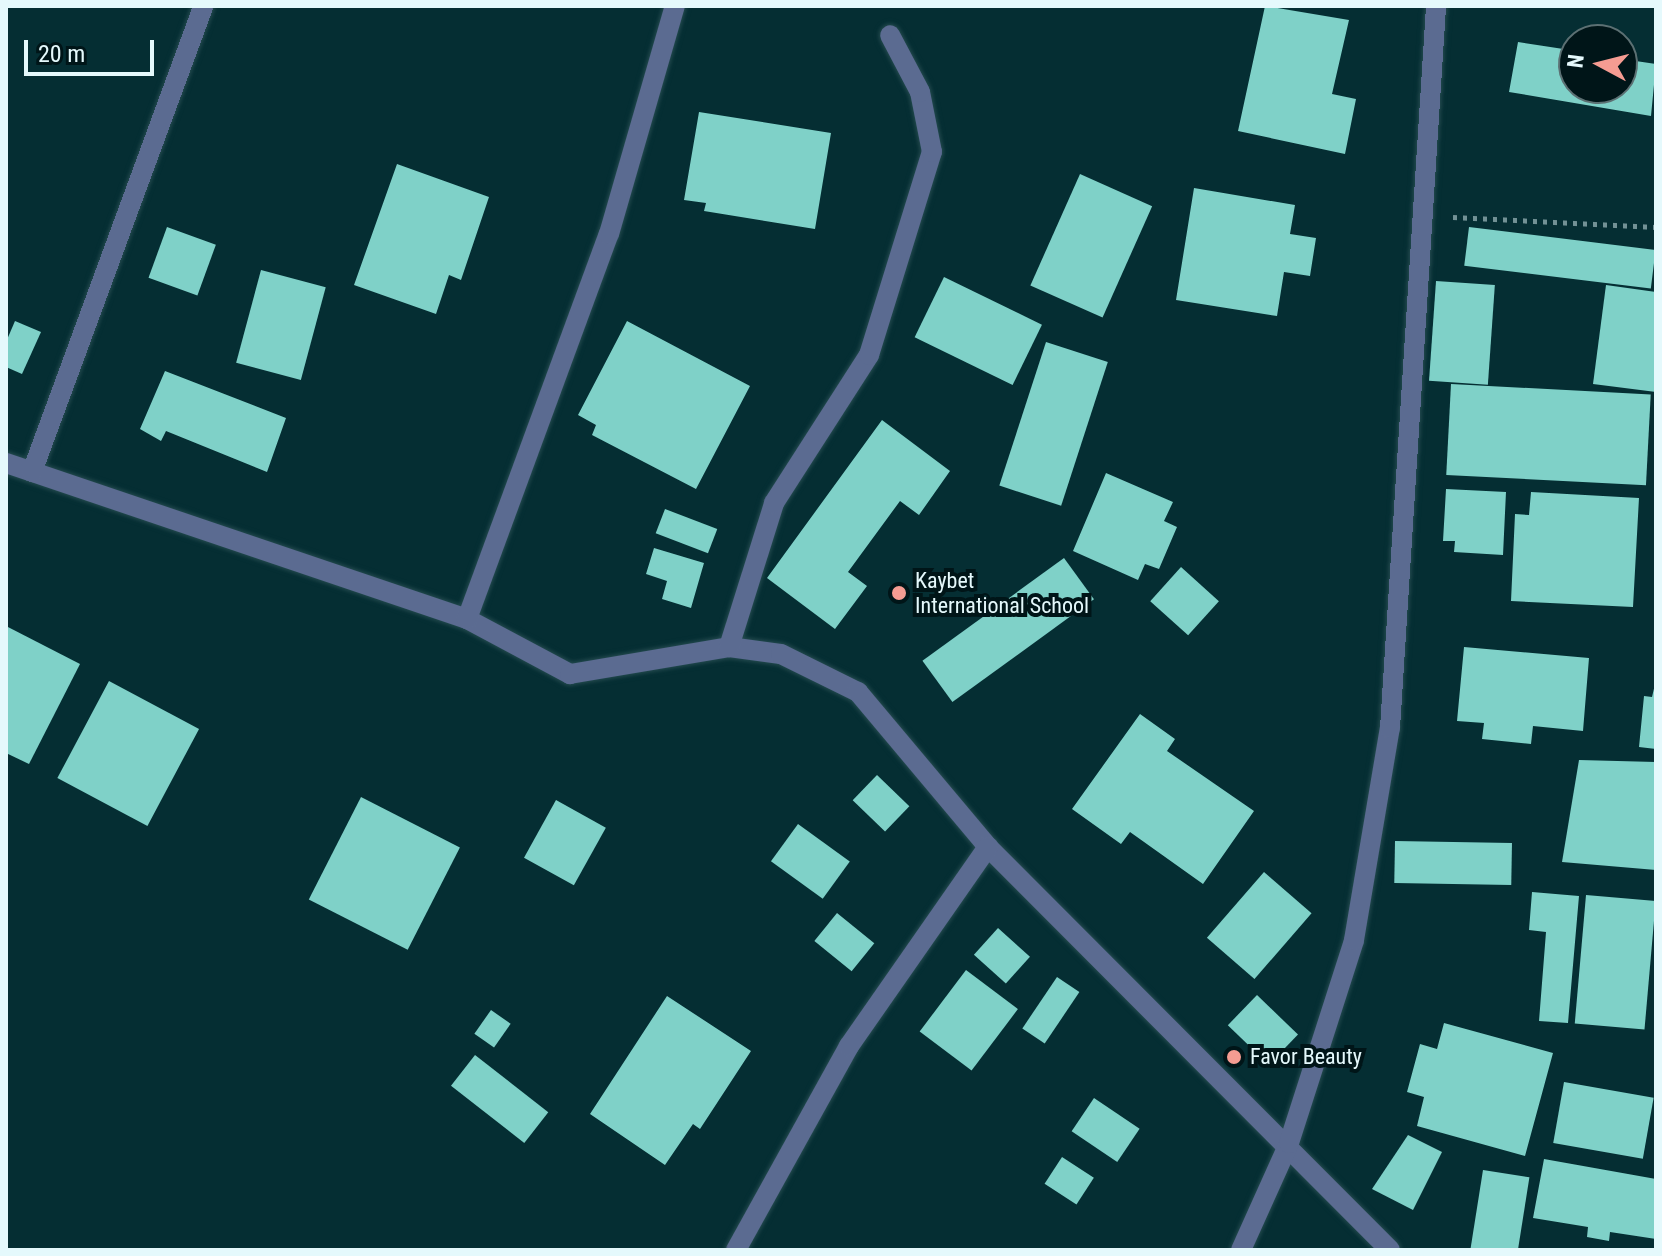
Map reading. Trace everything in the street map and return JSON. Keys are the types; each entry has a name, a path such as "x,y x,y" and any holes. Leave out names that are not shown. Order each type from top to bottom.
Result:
{"street":[{"path":"32,472 203,6"},
{"path":"467,619 609,234 675,6"},
{"path":"1241,1250 1289,1143 1354,940 1390,728 1436,6"},
{"path":"729,647 774,503 869,355 932,152 920,92 890,35"},
{"path":"6,463 467,619 570,674 729,647 781,654 858,692 988,847 1289,1143 1390,1250"},
{"path":"736,1250 849,1046 988,847"}],"path":[{"path":"1447,217 1656,227"}],"building":[{"path":"1265,6 1349,20 1332,94 1356,99 1345,154 1238,131"},
{"path":"1518,42 1558,48 1558,100 1509,92"},
{"path":"1638,61 1656,64 1651,116 1580,104 1638,104"},
{"path":"699,112 831,133 815,229 704,211 706,203 684,200"},
{"path":"397,164 489,197 461,280 449,275 436,314 354,285"},
{"path":"1080,174 1152,206 1103,318 1030,285"},
{"path":"1194,188 1295,205 1290,234 1316,238 1310,276 1284,272 1277,316 1176,300"},
{"path":"167,227 216,245 197,296 149,278"},
{"path":"1469,227 1656,250 1651,289 1464,266"},
{"path":"261,270 326,287 301,380 236,363"},
{"path":"944,277 1042,325 1013,385 915,337"},
{"path":"1436,281 1495,285 1488,385 1429,381"},
{"path":"1606,285 1656,292 1656,392 1593,384"},
{"path":"15,321 41,332 22,374 6,367 6,342"},
{"path":"627,321 750,386 696,489 592,435 596,425 578,415"},
{"path":"1046,342 1108,362 1061,506 999,486"},
{"path":"165,371 286,418 267,472 166,431 161,441 140,429"},
{"path":"1451,384 1651,394 1646,485 1446,475"},
{"path":"882,420 950,471 919,515 900,501 848,572 867,586 835,629 767,578"},
{"path":"1106,473 1173,502 1164,521 1177,527 1159,569 1145,564 1138,580 1073,551"},
{"path":"1446,489 1506,492 1503,555 1454,552 1455,541 1443,541"},
{"path":"1531,492 1639,498 1633,607 1511,601 1515,514 1529,515"},
{"path":"665,509 717,529 708,553 656,533"},
{"path":"654,548 704,563 691,608 662,599 667,581 646,574"},
{"path":"1064,558 1094,599 952,702 922,661"},
{"path":"1181,567 1219,601 1188,635 1150,601"},
{"path":"6,626 80,664 29,764 6,753"},
{"path":"1464,647 1589,658 1583,731 1533,726 1531,744 1482,739 1484,723 1457,721"},
{"path":"1656,680 1656,749 1639,747 1644,696 1652,697"},
{"path":"109,681 199,729 147,826 57,778"},
{"path":"1140,714 1175,739 1167,751 1254,811 1203,884 1130,832 1121,844 1072,809"},
{"path":"1579,760 1656,762 1656,870 1562,862"},
{"path":"877,775 909,806 885,831 853,800"},
{"path":"361,797 460,847 408,950 309,899"},
{"path":"556,800 606,828 574,885 524,858"},
{"path":"798,824 850,862 823,899 771,861"},
{"path":"1395,841 1512,843 1511,885 1394,883"},
{"path":"1264,872 1312,913 1254,979 1207,938"},
{"path":"1532,892 1579,896 1568,1023 1539,1021 1546,932 1529,930"},
{"path":"1586,895 1656,901 1644,1030 1575,1024"},
{"path":"837,913 874,943 852,971 814,941"},
{"path":"998,928 1030,957 1006,984 974,955"},
{"path":"966,970 1018,1009 972,1071 920,1031"},
{"path":"1057,977 1079,992 1045,1043 1022,1028"},
{"path":"1257,995 1298,1035 1269,1065 1228,1025"},
{"path":"667,996 751,1051 700,1129 693,1124 665,1165 590,1114"},
{"path":"491,1010 511,1024 494,1048 474,1034"},
{"path":"1444,1023 1553,1053 1525,1156 1417,1126 1424,1097 1407,1092 1420,1044 1437,1049"},
{"path":"475,1055 548,1112 524,1143 451,1086"},
{"path":"1564,1082 1654,1098 1643,1159 1553,1143"},
{"path":"1094,1098 1140,1129 1117,1162 1072,1131"},
{"path":"1408,1135 1442,1152 1413,1210 1372,1189"},
{"path":"1062,1157 1094,1178 1076,1205 1045,1184"},
{"path":"1544,1159 1656,1179 1656,1239 1610,1232 1609,1241 1587,1237 1588,1227 1533,1218"},
{"path":"1483,1170 1529,1177 1518,1250 1470,1250"}],"place":[{"name":"Kaybet International School","path":"899,593"},
{"name":"Favor Beauty","path":"1234,1057"}]}
